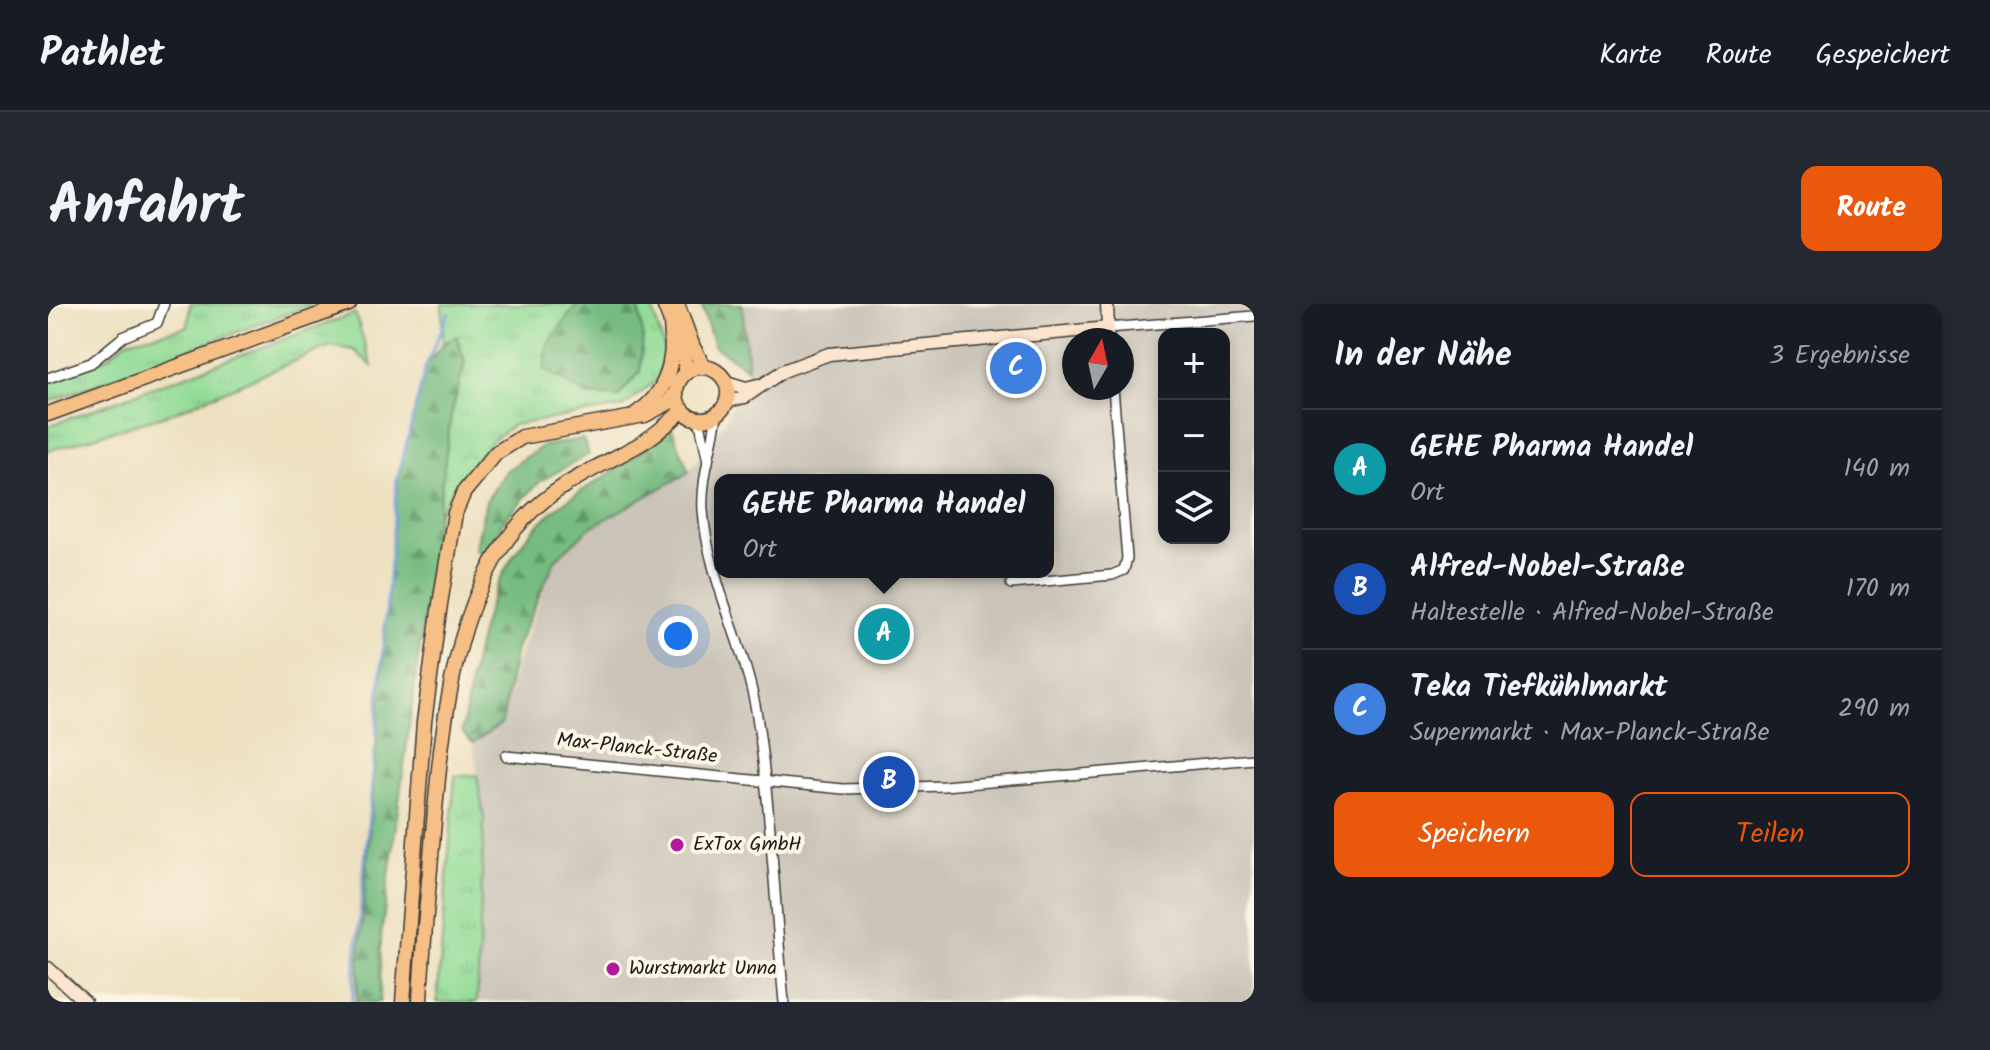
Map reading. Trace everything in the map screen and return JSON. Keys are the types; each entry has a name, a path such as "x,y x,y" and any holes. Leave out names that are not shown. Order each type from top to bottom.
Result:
{"main road":[{"path":"48,414 349,304"},
{"path":"664,304 687,372"},
{"path":"677,304 704,367 720,374 726,382 727,401"},
{"path":"1107,304 1109,328"},
{"path":"629,419 648,405 667,379 672,363 671,323"},
{"path":"676,392 683,410 699,418 717,414 727,401 745,397 761,384 803,362 829,354 1062,337"},
{"path":"403,1002 424,722 455,513 464,492 496,453 522,437 655,412 668,403 687,372 704,367"},
{"path":"726,382 746,388 761,384"},
{"path":"420,1002 445,723 474,602 495,556 510,534 547,497 590,469 643,443 683,410"},
{"path":"48,968 85,1002"}],"street":[{"path":"48,378 91,363 123,337 157,323 164,304"},
{"path":"1134,331 1254,316"},
{"path":"1011,584 1112,575 1124,570 1127,558 1114,400"},
{"path":"714,567 706,536 703,491 714,445 717,414"},
{"path":"699,418 708,463"},
{"path":"717,578 751,684 764,783 784,1002"},
{"name":"Max-Planck-Straße","path":"506,756 843,789 902,789 1254,759"}],"shaded area":[{"path":"742,304 1254,304 1254,1002 477,1002 484,819 473,743 502,723 520,653 555,560 588,529 688,472 726,421 748,369"}],"green space":[{"path":"190,304 313,304 48,402 48,381 105,359 127,341 188,327"},
{"path":"442,304 651,304 665,351 659,378 623,407 513,425 490,442 459,479 437,515 451,415 464,362 457,337 443,344"},
{"path":"577,304 638,304 643,336 640,372 618,397 587,395 544,369 548,344"},
{"path":"701,304 742,304 748,369 714,346"},
{"path":"355,313 372,366 354,350 330,346 172,413 48,451 48,426"},
{"path":"457,336 465,362 451,415 381,936 380,1002 356,1002 397,481 426,366 443,344"},
{"path":"672,428 689,472 588,529 555,560 516,648 502,723 473,743 462,732 472,674 485,618 507,566 523,542 552,512"},
{"path":"583,439 589,454 539,482 504,520 485,554 475,550 486,501 507,470 543,446"},
{"path":"477,775 484,819 477,1002 437,1002 455,776"}],"waterway":[{"path":"376,735 397,481 426,366 449,312"},
{"path":"352,1002 375,750"}],"place":[{"name":"Teka Tiefkühlmarkt","path":"1016,368"},
{"name":"GEHE Pharma Handel","path":"884,634"},
{"name":"Alfred-Nobel-Straße","path":"889,782"},
{"name":"ExTox GmbH","path":"677,845"},
{"name":"Wurstmarkt Unna","path":"613,969"}]}
